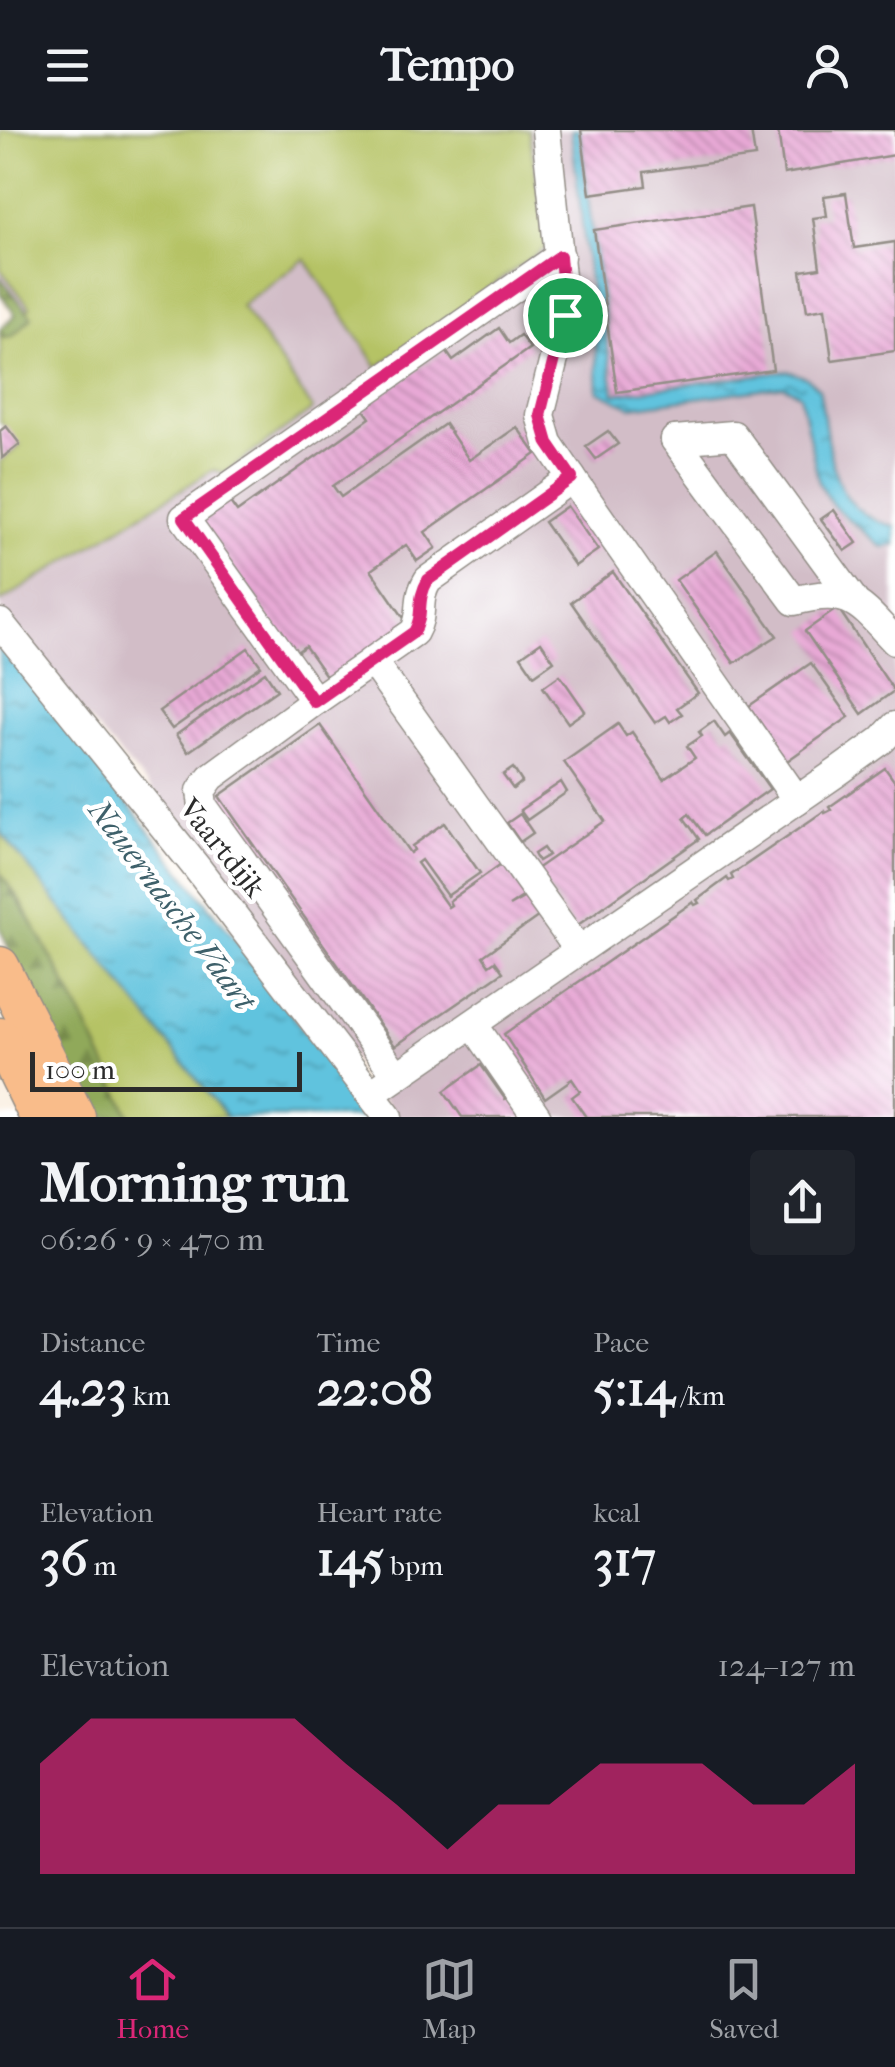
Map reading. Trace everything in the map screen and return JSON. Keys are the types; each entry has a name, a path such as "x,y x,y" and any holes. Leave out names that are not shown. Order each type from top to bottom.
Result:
{"highway":[{"path":"0,966 76,1117"},
{"path":"0,1037 39,1117"}],"street":[{"path":"546,130 565,315 540,415 548,443 796,800"},
{"path":"314,702 184,518 560,256"},
{"path":"853,599 819,594 794,601 675,440 734,435 853,599 895,641"},
{"path":"397,1076 203,806 201,791 211,777 414,632 421,621 420,594 428,580 572,478"},
{"name":"Vaartdijk","path":"0,624 197,868 388,1117"},
{"path":"372,660 578,949"},
{"path":"371,1094 796,800 891,741"},
{"path":"473,1024 537,1117"}],"shaded area":[{"path":"0,130 895,130 895,1117 396,1117 171,811 70,699 0,608 0,603 158,503 0,278"}],"green space":[{"path":"0,130 529,130 547,247 378,367 305,259 241,305 313,409 225,473 213,470 0,602 0,461 20,446 0,421 0,329 30,307 0,269"},
{"path":"0,277 32,317 12,336 3,337 0,329 15,315 0,293"},
{"path":"0,831 227,1117 130,1117 21,902 0,873"},
{"path":"0,873 54,961 130,1117 90,1117 0,928"}],"water":[{"path":"571,130 579,130 614,394 788,371 807,378 819,389 830,454 844,492 872,519 895,526 895,545 882,547 834,507 819,483 800,394 783,386 631,407 598,391 594,323"},
{"name":"Nauernasche Vaart","path":"0,643 238,942 368,1117 227,1117 0,831"}],"building":[{"path":"581,130 751,130 755,157 644,172 646,186 590,194"},
{"path":"778,130 895,130 895,155 784,174"},
{"path":"846,193 854,248 895,242 895,351 832,360 825,308 807,311 801,271 820,268 813,218 827,216 824,196"},
{"path":"751,207 773,370 617,392 594,230"},
{"path":"499,328 509,343 520,335 530,348 333,486 341,497 445,424 469,460 517,427 536,454 425,532 436,548 417,561 406,545 371,570 408,624 329,680 305,646 294,654 202,522 227,498 237,512 370,418 363,408 446,351 453,361"},
{"path":"6,426 20,444 2,458 0,431"},
{"path":"608,431 618,444 596,459 586,446"},
{"path":"567,506 598,550 575,566 544,522"},
{"path":"834,510 857,543 845,551 821,519"},
{"path":"717,551 777,636 734,663 676,580"},
{"path":"613,572 698,693 677,708 682,714 670,722 666,716 655,723 571,602"},
{"path":"838,608 894,691 862,714 805,631"},
{"path":"541,642 554,661 534,675 521,656"},
{"path":"248,648 261,666 172,729 159,711"},
{"path":"811,663 849,717 787,761 749,706"},
{"path":"265,672 277,690 188,752 176,735"},
{"path":"560,675 585,711 568,723 543,687"},
{"path":"714,721 725,737 730,733 770,789 705,835 689,814 684,818 699,839 575,927 536,869 605,821 564,762 618,724 626,736 632,732 664,779 695,758 687,746"},
{"path":"320,725 410,853 414,850 412,846 445,823 480,873 447,896 421,860 417,863 448,907 449,901 504,862 527,894 509,906 529,895 542,914 483,956 489,965 495,961 503,972 395,1046 219,796"},
{"path":"513,768 522,782 513,789 503,775"},
{"path":"885,768 895,782 895,1117 586,1117 572,1097 580,1091 572,1079 545,1098 504,1034 693,902 699,903 697,900 727,878 733,879 731,875 831,810 829,807"},
{"path":"561,782 567,792 527,820 520,810"},
{"path":"520,814 533,833 520,842 507,823"},
{"path":"543,848 548,855 538,861 534,854"},
{"path":"481,1065 505,1099 510,1095 525,1117 462,1117 444,1091"}],"route":[{"path":"560,256 565,315 540,415 548,443 572,478 428,580 420,594 421,621 414,632 314,702 184,518 560,256"}]}
